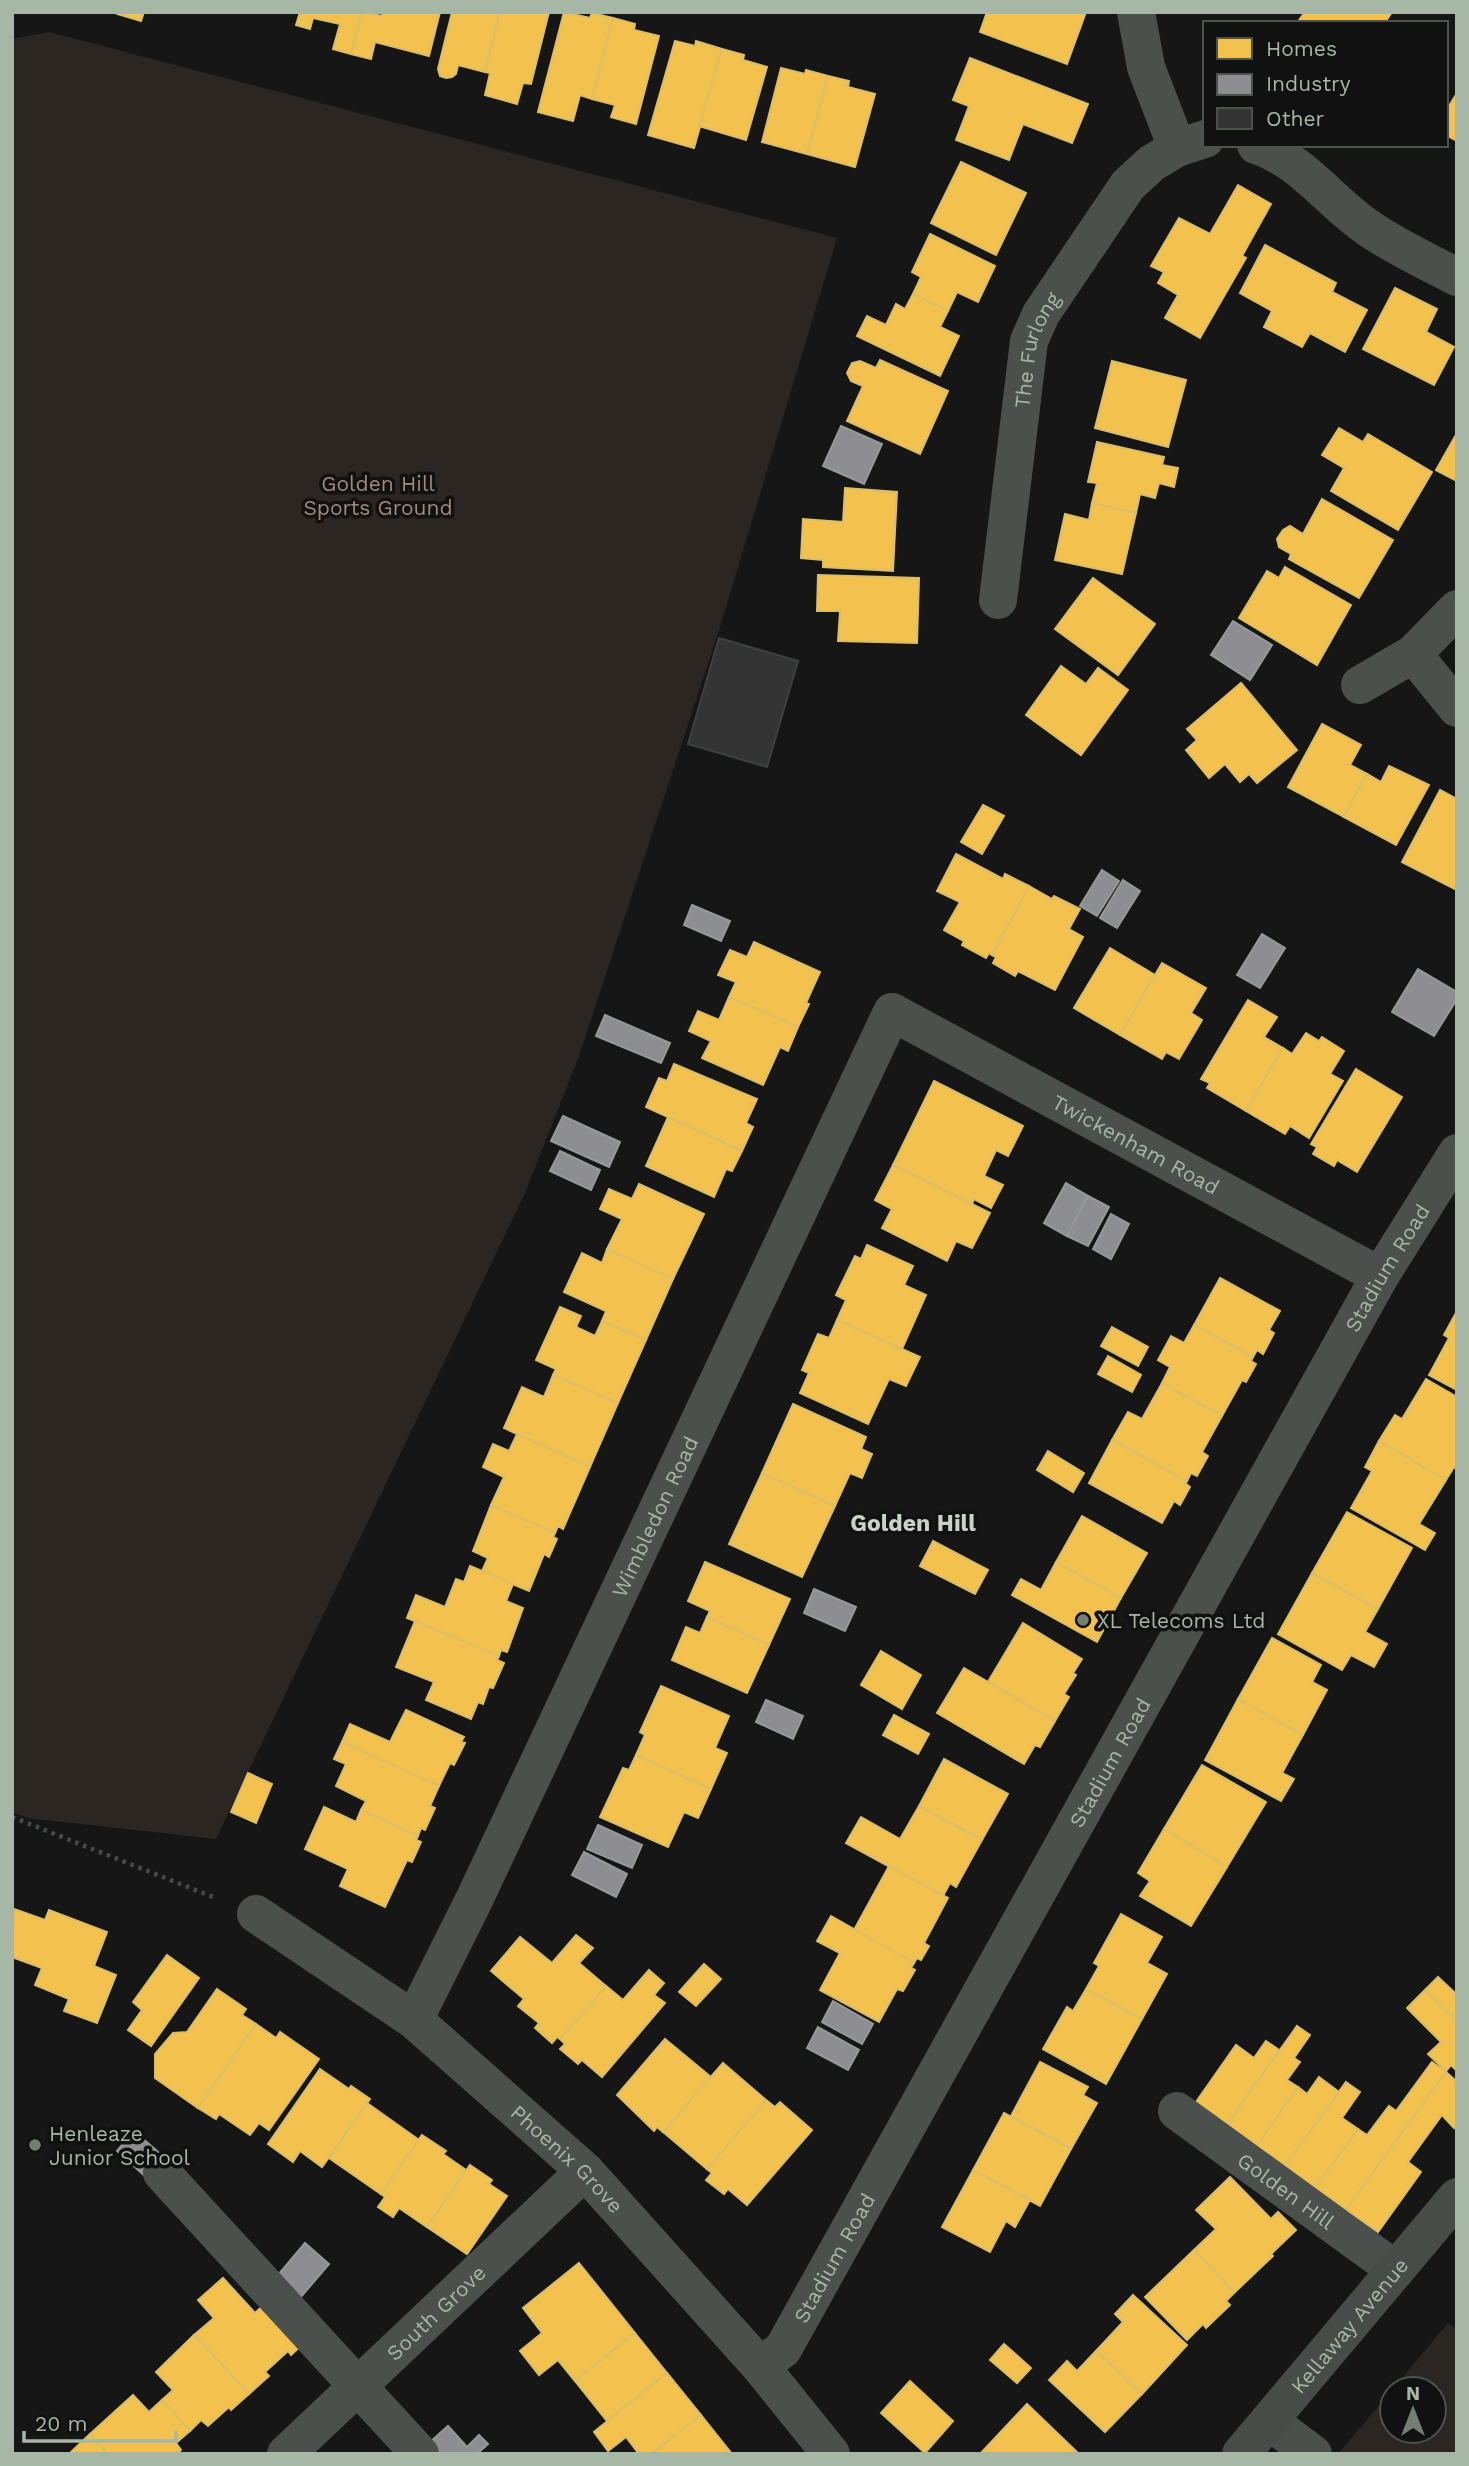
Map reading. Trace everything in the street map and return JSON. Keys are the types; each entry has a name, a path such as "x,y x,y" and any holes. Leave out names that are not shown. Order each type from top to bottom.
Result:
{"main road":[{"name":"Kellaway Avenue","path":"1241,2454 1457,2197"}],"street":[{"name":"The Furlong","path":"998,600 1029,341 1041,314 1128,186 1152,163 1191,143 1146,66 1136,12"},
{"path":"1262,147 1300,168 1366,227 1457,277"},
{"path":"1360,685 1413,654 1457,609"},
{"path":"1413,654 1457,708"},
{"name":"Twickenham Road","path":"892,1012 1380,1276"},
{"name":"Wimbledon Road","path":"414,2020 892,1012"},
{"name":"Stadium Road","path":"760,2366 783,2349 1380,1276 1457,1153"},
{"name":"Phoenix Grove","path":"256,1914 414,2020 585,2171 760,2366 831,2454"},
{"name":"Golden Hill","path":"1177,2111 1396,2270"},
{"name":"South Grove","path":"286,2454 585,2171"},
{"path":"162,2173 421,2454"},
{"path":"1269,2421 1313,2454"}],"path":[{"path":"12,1817 256,1914"}],"green space":[{"name":"Golden Hill Sports Ground","path":"49,32 837,238 720,627 579,1056 525,1193 216,1839 28,1818 12,1812 12,39"},
{"path":"1448,2323 1457,2329 1457,2454 1338,2454 1378,2407 1378,2445 1448,2445 1448,2375 1405,2375"}],"building: Homes":[{"path":"144,12 141,21 117,14"},
{"path":"300,12 362,12 351,54 333,49 340,24 313,18 310,29 296,25"},
{"path":"362,12 382,16 383,12 440,12 429,56 375,42 371,59 351,54"},
{"path":"452,12 500,12 485,72 458,65 456,74 452,77 440,76 438,69"},
{"path":"500,12 549,12 531,84 523,83 517,104 485,95 490,73 485,72"},
{"path":"564,12 590,18 592,13 613,18 592,99 580,95 573,121 538,112"},
{"path":"987,12 1086,12 1067,64 980,32"},
{"path":"1305,12 1392,12 1386,21 1298,21"},
{"path":"613,18 635,24 634,30 659,36 636,124 611,117 615,105 592,99"},
{"path":"675,41 695,46 696,41 722,49 694,148 648,135"},
{"path":"722,49 744,55 743,60 767,67 746,140 699,126"},
{"path":"970,58 1088,104 1072,143 1023,124 1009,160 956,140 969,106 953,100"},
{"path":"781,68 805,74 806,70 828,76 807,154 762,142"},
{"path":"828,76 849,81 848,87 875,94 855,167 807,154"},
{"path":"1457,93 1457,141 1448,136 1448,108"},
{"path":"961,162 1026,193 996,255 931,223"},
{"path":"1238,185 1271,204 1242,256 1246,258 1200,338 1165,318 1178,295 1158,283 1164,272 1151,266 1179,218 1210,234"},
{"path":"930,234 995,266 978,302 957,292 948,311 913,294 921,277 912,272"},
{"path":"1265,245 1336,283 1332,292 1367,310 1345,352 1310,333 1302,347 1264,327 1272,311 1240,293"},
{"path":"1395,288 1437,309 1426,332 1454,347 1434,385 1363,349"},
{"path":"913,294 948,311 940,327 959,336 940,376 857,336 867,316 886,325 896,304 905,309"},
{"path":"880,360 948,391 920,454 847,421 863,386 851,381 847,373 852,363 860,361 876,368"},
{"path":"1112,361 1186,380 1168,447 1095,428"},
{"path":"1339,428 1363,442 1368,434 1432,472 1398,530 1331,491 1344,468 1322,455"},
{"path":"1457,433 1457,481 1436,470"},
{"path":"1097,442 1164,457 1162,465 1178,468 1174,487 1159,483 1155,498 1140,494 1136,513 1092,503 1097,483 1088,482"},
{"path":"845,488 897,492 893,571 823,567 823,560 801,558 803,519 843,522"},
{"path":"1322,499 1393,540 1359,598 1289,559 1291,554 1279,547 1277,539 1283,530 1290,526 1303,534"},
{"path":"1092,503 1136,513 1122,574 1055,560 1065,514 1089,520"},
{"path":"1285,567 1351,605 1317,665 1239,618 1267,571 1279,578"},
{"path":"818,575 919,578 917,643 838,641 840,611 817,611"},
{"path":"1093,578 1155,624 1118,675 1055,629"},
{"path":"1061,666 1086,684 1098,668 1128,690 1081,755 1026,715"},
{"path":"1241,683 1297,750 1257,783 1249,774 1240,782 1225,764 1209,778 1186,750 1197,740 1187,729"},
{"path":"1322,724 1361,745 1350,765 1367,774 1344,817 1288,787"},
{"path":"1389,766 1429,785 1396,845 1344,817 1367,774 1381,782"},
{"path":"1440,790 1457,799 1457,890 1402,862"},
{"path":"983,805 1004,816 982,854 961,842"},
{"path":"956,854 1003,879 1005,874 1029,886 992,955 989,953 986,958 962,945 964,941 944,930 960,902 937,891"},
{"path":"1029,886 1052,899 1054,896 1080,909 1069,929 1083,937 1055,990 1018,971 1015,976 993,963 996,957 992,955"},
{"path":"754,942 820,972 798,1027 729,997 736,982 718,975 730,950 747,957"},
{"path":"1110,948 1155,975 1120,1035 1074,1008"},
{"path":"1162,963 1206,988 1191,1013 1202,1020 1179,1059 1166,1052 1162,1059 1120,1035"},
{"path":"729,997 798,1027 788,1051 780,1047 763,1085 702,1058 711,1041 689,1031 698,1011 719,1020"},
{"path":"1248,1000 1277,1017 1264,1037 1283,1048 1246,1111 1207,1088 1210,1083 1201,1079"},
{"path":"1306,1033 1319,1041 1322,1037 1344,1051 1330,1074 1343,1081 1309,1138 1290,1126 1285,1134 1246,1111 1283,1048 1292,1054"},
{"path":"674,1064 757,1099 746,1123 753,1127 742,1151 646,1107 659,1078 667,1081"},
{"path":"1356,1069 1402,1097 1357,1172 1337,1160 1334,1166 1313,1154 1317,1147 1311,1144"},
{"path":"934,1081 1023,1126 1008,1156 996,1150 984,1176 1003,1185 991,1208 974,1199 972,1204 893,1165"},
{"path":"668,1117 742,1151 732,1171 726,1169 714,1197 646,1166"},
{"path":"893,1165 990,1213 972,1248 956,1241 947,1261 882,1228 892,1209 875,1200"},
{"path":"639,1184 704,1214 673,1279 607,1249 622,1219 600,1209 609,1189 632,1199"},
{"path":"867,1245 913,1266 904,1285 926,1295 902,1349 837,1320 846,1300 836,1295 855,1256 861,1259"},
{"path":"607,1249 673,1279 646,1340 602,1321 606,1311 564,1292 582,1253 602,1263"},
{"path":"1220,1278 1280,1311 1269,1330 1274,1333 1263,1354 1257,1350 1253,1357 1194,1325"},
{"path":"560,1307 581,1316 576,1327 595,1336 602,1321 646,1340 618,1403 553,1375 556,1369 536,1360"},
{"path":"1457,1311 1457,1390 1429,1375 1449,1338 1444,1335"},
{"path":"837,1320 920,1357 906,1386 889,1379 868,1424 800,1393 809,1373 802,1370 818,1334 829,1338"},
{"path":"1194,1325 1253,1357 1251,1361 1256,1364 1246,1382 1242,1380 1222,1416 1162,1383 1170,1367 1158,1360 1171,1336 1184,1343"},
{"path":"1112,1327 1148,1347 1138,1366 1101,1346"},
{"path":"1108,1356 1141,1375 1132,1392 1098,1374"},
{"path":"553,1375 618,1403 590,1467 504,1428 522,1387 544,1397"},
{"path":"1426,1379 1457,1397 1457,1469 1454,1467 1446,1480 1379,1441 1395,1415 1402,1419"},
{"path":"1162,1383 1222,1416 1202,1452 1208,1456 1197,1476 1191,1473 1187,1481 1112,1440 1128,1412 1142,1419"},
{"path":"793,1404 866,1437 861,1449 872,1454 862,1478 850,1473 835,1506 762,1473"},
{"path":"517,1434 590,1467 563,1529 558,1526 555,1533 491,1505 504,1477 483,1467 493,1444 509,1451"},
{"path":"1112,1440 1187,1481 1185,1483 1190,1487 1180,1505 1174,1501 1162,1523 1089,1483"},
{"path":"1379,1441 1446,1480 1419,1524 1435,1533 1425,1550 1351,1508 1372,1471 1365,1467"},
{"path":"1048,1451 1084,1473 1073,1492 1037,1470"},
{"path":"762,1473 835,1506 802,1577 729,1544"},
{"path":"491,1505 555,1533 553,1537 557,1539 549,1557 544,1554 529,1591 482,1571 488,1558 473,1551"},
{"path":"1347,1512 1412,1548 1378,1609 1312,1573"},
{"path":"1082,1516 1147,1553 1121,1598 1056,1562"},
{"path":"933,1541 988,1570 975,1594 920,1566"},
{"path":"705,1562 790,1599 769,1645 707,1617 710,1611 688,1601"},
{"name":"XL Telecoms Ltd","path":"1056,1562 1121,1598 1097,1642 1012,1595 1021,1579 1041,1590"},
{"path":"470,1566 513,1584 506,1601 523,1608 507,1652 501,1650 499,1656 407,1618 416,1595 445,1607 456,1579 464,1582"},
{"path":"1312,1573 1378,1609 1365,1632 1387,1644 1374,1667 1351,1655 1342,1670 1278,1634"},
{"path":"707,1617 769,1645 747,1693 672,1660 686,1627 700,1633"},
{"path":"415,1621 499,1656 497,1660 504,1663 493,1688 489,1687 483,1704 478,1702 471,1719 426,1700 434,1682 396,1667"},
{"path":"1023,1623 1082,1659 1064,1694 1069,1697 1055,1721 988,1682"},
{"path":"1272,1638 1321,1665 1312,1682 1327,1690 1303,1735 1238,1699"},
{"path":"881,1651 921,1675 902,1709 861,1685"},
{"path":"964,1668 1055,1721 1040,1747 1035,1745 1024,1764 937,1713"},
{"path":"661,1686 729,1716 715,1748 727,1753 711,1789 636,1755 645,1735 640,1732"},
{"path":"1238,1699 1303,1735 1282,1773 1294,1779 1281,1801 1205,1760"},
{"path":"406,1710 464,1737 461,1742 465,1743 454,1765 450,1763 439,1786 342,1742 350,1724 390,1742"},
{"path":"894,1715 929,1734 918,1754 883,1735"},
{"path":"342,1742 439,1786 430,1806 435,1808 425,1830 421,1828 418,1836 361,1810 366,1801 336,1786 346,1764 334,1759"},
{"path":"636,1755 711,1789 698,1818 684,1812 668,1847 600,1817 623,1768 629,1770"},
{"path":"944,1759 1008,1794 982,1840 919,1806"},
{"path":"1202,1765 1266,1802 1227,1867 1164,1829"},
{"path":"248,1773 272,1784 256,1823 231,1812"},
{"path":"919,1806 982,1840 956,1887 950,1883 943,1896 846,1843 861,1817 900,1839"},
{"path":"324,1807 356,1822 361,1810 418,1836 416,1840 421,1842 412,1862 407,1860 385,1907 340,1886 348,1869 305,1849"},
{"path":"1164,1829 1227,1867 1191,1926 1140,1896 1150,1881 1138,1873"},
{"path":"889,1866 948,1898 924,1943 929,1946 921,1960 917,1958 914,1963 854,1930"},
{"path":"14,1909 45,1920 49,1910 107,1932 94,1966 116,1975 97,2023 64,2011 69,1999 35,1985 42,1968 12,1957"},
{"path":"1121,1914 1162,1937 1147,1963 1167,1974 1142,2019 1086,1989 1099,1966 1094,1963"},
{"path":"831,1916 914,1963 911,1968 915,1970 903,1991 897,1989 879,2022 820,1990 840,1953 817,1941"},
{"path":"576,1935 593,1948 579,1963 606,1986 560,2039 557,2037 552,2043 535,2028 539,2023 518,2006 524,1999 491,1971 520,1937 552,1963"},
{"path":"167,1955 199,1978 151,2046 128,2030 142,2010 133,2002"},
{"path":"704,1964 721,1979 696,2006 679,1992"},
{"path":"649,1970 664,1983 654,1995 665,2003 602,2077 582,2060 578,2064 560,2049 565,2044 560,2039 606,1986 623,2000"},
{"path":"1438,1977 1455,1993 1457,1991 1457,2021 1425,1990"},
{"path":"217,1989 246,2009 242,2015 256,2024 198,2108 155,2078 155,2054 173,2033 187,2032"},
{"path":"1086,1989 1142,2019 1106,2084 1043,2049 1067,2007 1073,2011"},
{"path":"1425,1990 1457,2021 1457,2071 1451,2065 1446,2071 1428,2054 1441,2042 1407,2008"},
{"path":"256,2024 276,2038 280,2032 319,2059 269,2130 259,2123 250,2135 219,2114 216,2119 198,2108"},
{"path":"1297,2026 1310,2035 1294,2058 1300,2062 1287,2080 1298,2087 1257,2146 1227,2124"},
{"path":"665,2039 711,2077 663,2132 657,2127 654,2131 617,2095"},
{"path":"1266,2041 1279,2050 1227,2124 1196,2102 1236,2045 1254,2058"},
{"path":"1040,2062 1088,2087 1083,2095 1097,2103 1071,2149 1011,2116"},
{"path":"1432,2062 1446,2072 1346,2210 1315,2188 1358,2129 1367,2135 1389,2106 1396,2111"},
{"path":"723,2063 766,2100 707,2169 663,2132"},
{"path":"320,2069 349,2089 351,2086 370,2099 322,2167 300,2151 293,2162 268,2144"},
{"path":"1446,2072 1457,2082 1457,2125 1454,2128 1442,2115 1408,2162 1421,2172 1378,2232 1346,2210"},
{"path":"1319,2077 1339,2092 1285,2166 1257,2146 1298,2087 1307,2094"},
{"path":"1346,2082 1360,2092 1342,2118 1358,2129 1315,2188 1285,2166"},
{"path":"766,2100 775,2107 780,2102 812,2130 747,2205 728,2189 724,2194 706,2180 712,2173 707,2169"},
{"path":"367,2103 419,2140 381,2194 329,2158"},
{"path":"1004,2113 1071,2149 1040,2206 973,2170"},
{"path":"422,2135 446,2151 443,2154 466,2170 427,2227 399,2208 393,2217 378,2207 385,2197 381,2194"},
{"path":"470,2165 492,2180 489,2184 507,2196 467,2254 427,2227"},
{"path":"973,2170 1030,2200 1015,2227 1006,2221 990,2252 942,2227"},
{"path":"1230,2177 1271,2219 1278,2212 1296,2230 1235,2292 1194,2250 1216,2229 1196,2210"},
{"path":"1194,2250 1235,2292 1226,2301 1230,2305 1206,2328 1203,2324 1187,2340 1145,2297"},
{"path":"579,2263 635,2333 575,2381 558,2360 539,2375 520,2351 542,2333 523,2308"},
{"path":"223,2278 255,2313 267,2302 305,2342 291,2355 288,2351 265,2372 269,2376 249,2394 194,2335 214,2318 198,2300"},
{"path":"1133,2295 1187,2345 1142,2394 1096,2351 1123,2322 1115,2314"},
{"path":"635,2333 667,2373 607,2421 575,2381"},
{"path":"194,2335 249,2394 208,2426 201,2420 190,2431 162,2400 173,2390 156,2372"},
{"path":"1004,2344 1031,2368 1017,2383 990,2360"},
{"path":"1096,2351 1142,2394 1105,2432 1049,2380 1067,2361 1077,2371"},
{"path":"667,2373 701,2415 651,2454 639,2454 626,2437 608,2451 594,2432"},
{"path":"910,2381 953,2421 925,2453 881,2413"},
{"path":"133,2395 149,2412 162,2400 190,2431 176,2443 181,2450 177,2454 108,2454 90,2434"},
{"path":"1027,2404 1079,2454 980,2454"},
{"path":"701,2415 732,2454 651,2454"},
{"path":"90,2434 108,2454 69,2454"}],"building: Industry":[{"path":"841,426 882,444 864,484 823,466"},
{"path":"1233,621 1272,645 1250,680 1211,655"},
{"path":"1102,870 1119,881 1097,916 1080,906"},
{"path":"1123,880 1140,891 1117,928 1100,918"},
{"path":"692,905 730,921 721,941 684,925"},
{"path":"1262,934 1285,948 1260,988 1237,975"},
{"path":"1418,969 1457,992 1457,999 1434,1036 1392,1012"},
{"path":"605,1015 670,1043 661,1063 596,1036"},
{"path":"563,1116 620,1142 609,1167 551,1141"},
{"path":"560,1151 600,1170 591,1190 550,1171"},
{"path":"1066,1183 1088,1196 1067,1236 1044,1223"},
{"path":"1088,1196 1109,1207 1088,1246 1067,1236"},
{"path":"1111,1214 1129,1224 1111,1259 1093,1249"},
{"path":"814,1589 856,1607 845,1631 804,1613"},
{"path":"766,1700 803,1716 793,1739 756,1722"},
{"path":"598,1825 642,1845 632,1868 587,1849"},
{"path":"584,1852 627,1874 616,1897 572,1875"},
{"path":"833,2001 873,2024 862,2044 822,2022"},
{"path":"818,2027 859,2050 848,2070 807,2048"},
{"path":"134,2131 164,2157 147,2178 117,2151"},
{"path":"305,2243 329,2264 300,2298 278,2275"},
{"path":"448,2426 467,2447 479,2435 488,2444 477,2454 441,2454 430,2442"}],"building: Other":[{"path":"719,638 798,661 767,767 688,744"}],"place":[{"name":"XL Telecoms Ltd","path":"1083,1620"},
{"name":"Henleaze Junior School","path":"35,2145"}],"district":[{"name":"Golden Hill","path":"913,1523"}]}
